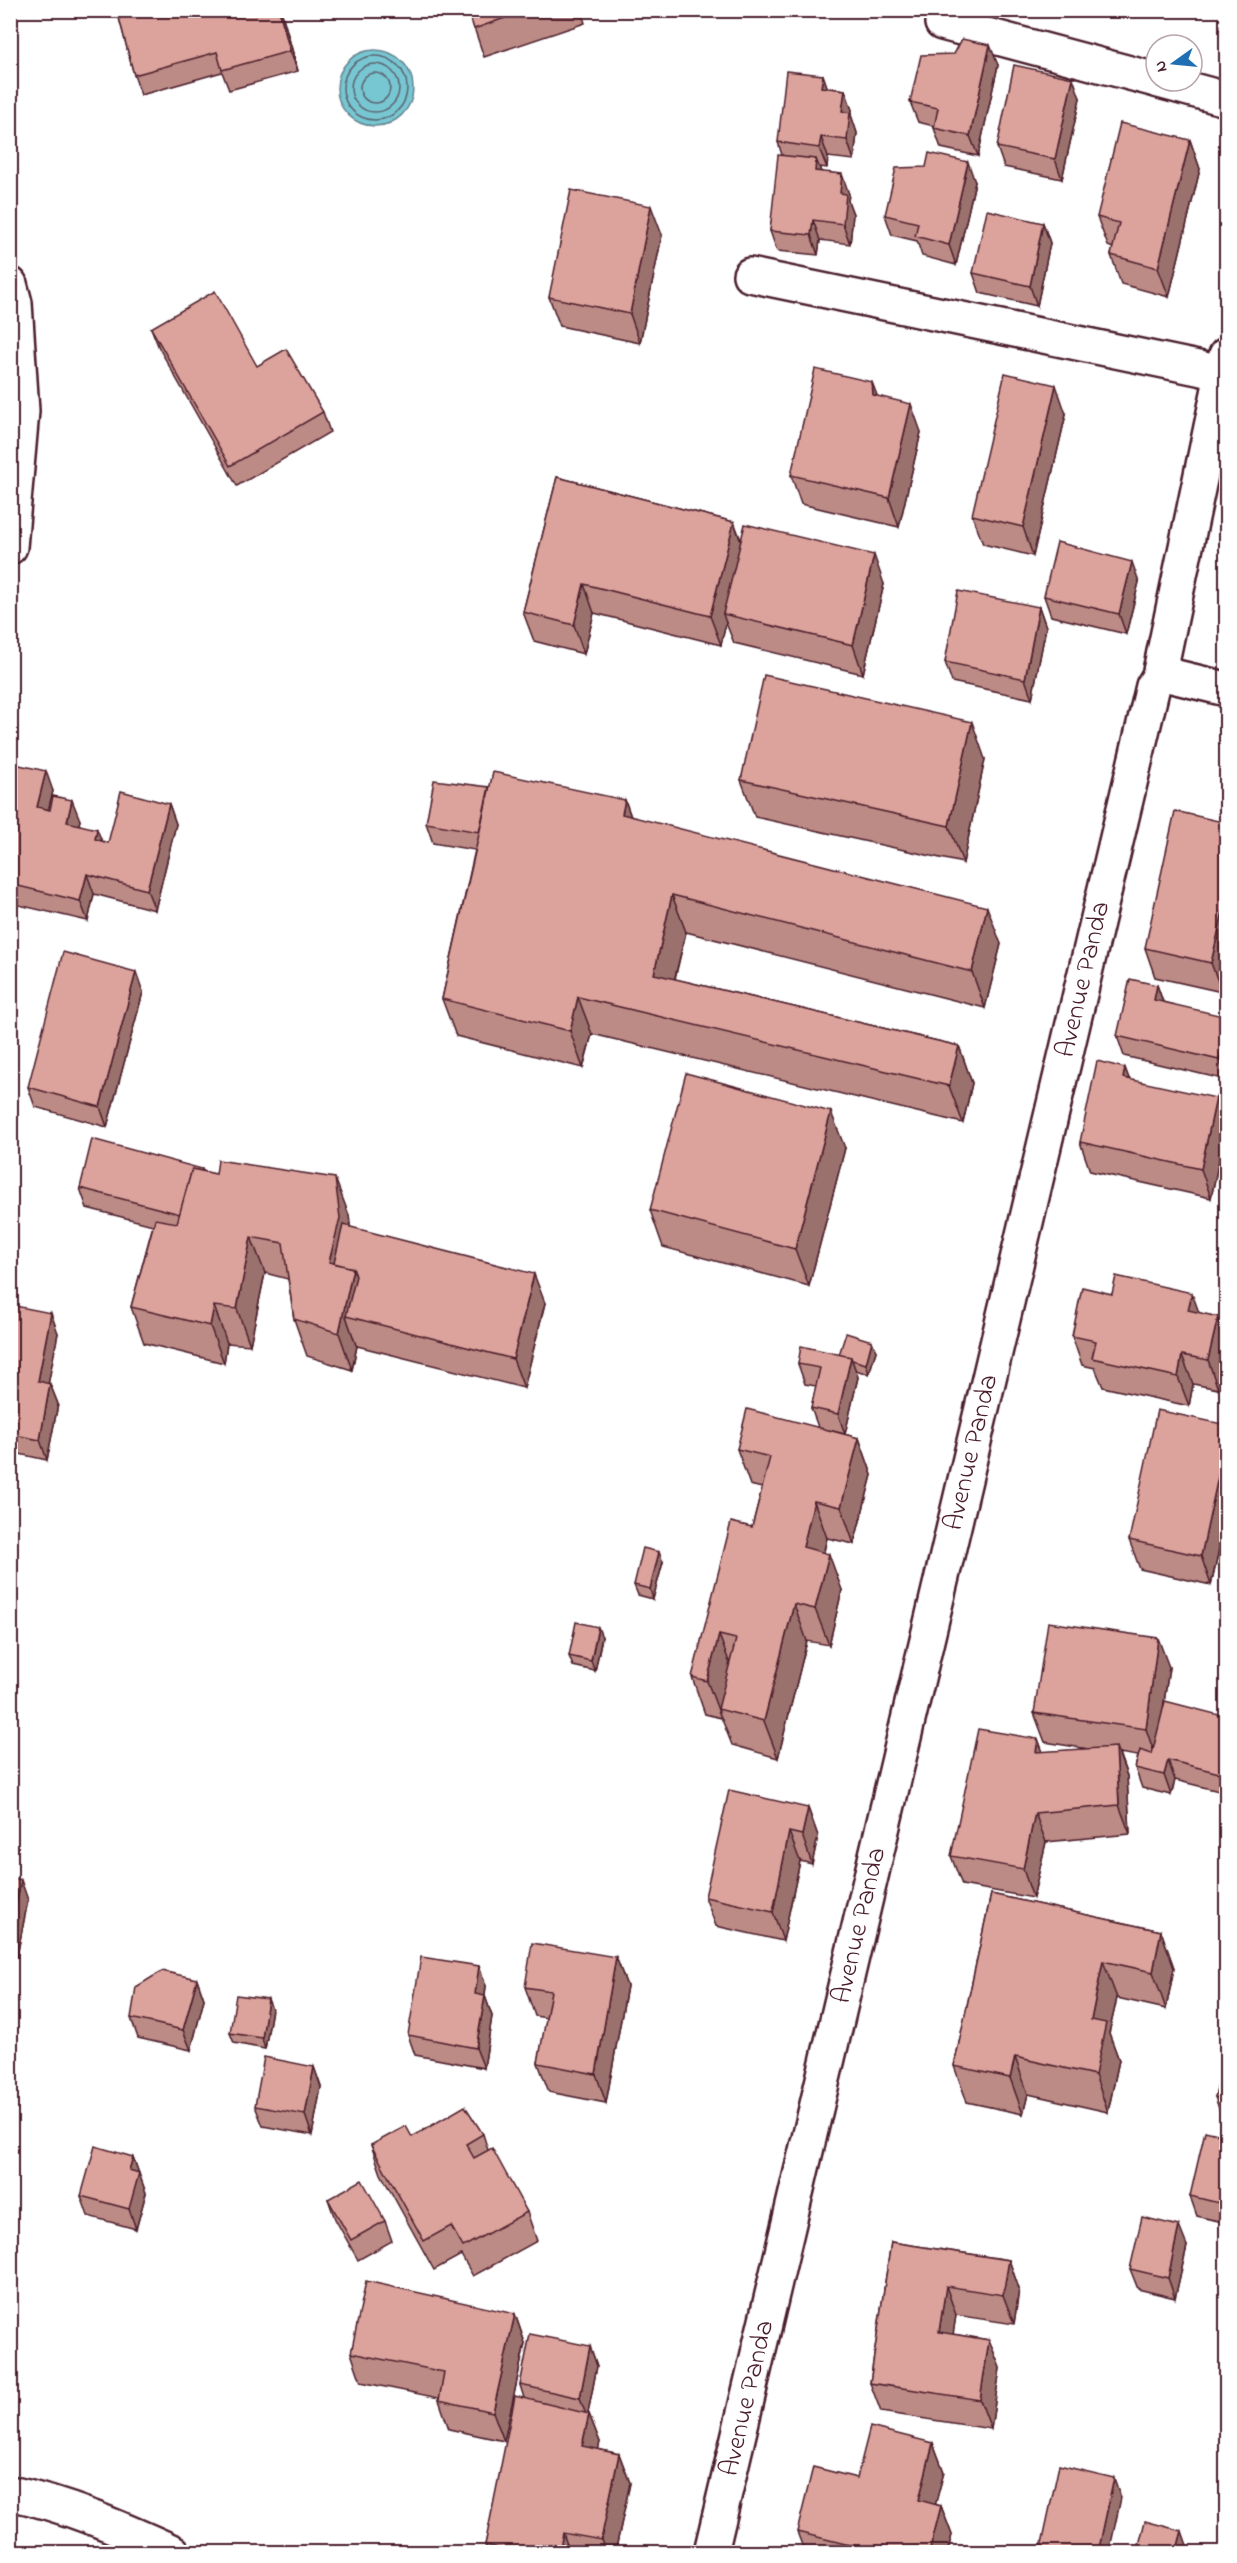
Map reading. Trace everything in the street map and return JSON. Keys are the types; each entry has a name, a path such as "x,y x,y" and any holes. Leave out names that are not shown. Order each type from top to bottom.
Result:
{"street":[{"path":"942,23 1144,77"},
{"path":"1204,93 1227,99"},
{"path":"750,275 1224,364"},
{"path":"10,284 15,303 22,411 10,547"},
{"name":"Avenue Panda","path":"711,2553 1150,698 1159,676 1224,364"},
{"path":"1159,676 1168,675 1227,689"},
{"path":"10,2493 45,2501 110,2524 173,2553"}],"water":[{"path":"375,50 389,53 402,61 410,74 413,88 410,102 402,115 389,123 375,126 361,123 348,115 340,102 337,88 340,74 348,61 361,53"}],"building":[{"path":"117,10 279,10 290,51 222,70 217,52 134,75"},
{"path":"468,10 527,10 474,29"},
{"path":"962,39 990,45 970,136 934,128 938,108 910,102 921,55 954,54"},
{"path":"1014,65 1073,78 1055,159 997,147"},
{"path":"786,71 823,75 821,87 845,90 842,111 850,113 847,140 821,137 819,148 778,142"},
{"path":"1120,123 1190,140 1158,268 1111,255 1119,223 1097,217"},
{"path":"929,153 968,162 949,245 915,236 918,223 885,215 896,168 926,167"},
{"path":"778,155 816,159 815,171 842,174 840,193 846,194 843,224 813,220 811,235 770,231"},
{"path":"571,190 651,206 630,314 549,297"},
{"path":"987,210 1043,223 1030,286 973,273"},
{"path":"215,291 257,366 286,349 323,412 230,466 151,328"},
{"path":"815,369 872,382 873,395 911,404 889,498 791,475"},
{"path":"1005,373 1056,385 1023,527 972,515"},
{"path":"557,477 734,522 710,616 584,584 574,625 523,612"},
{"path":"745,524 874,555 853,645 723,614"},
{"path":"1057,542 1132,562 1119,614 1044,596"},
{"path":"958,591 1039,607 1025,679 945,662"},
{"path":"764,675 972,722 949,826 741,780"},
{"path":"15,764 46,771 37,807 50,810 53,796 72,800 67,822 97,829 95,839 108,843 121,791 169,804 147,890 87,874 80,901 10,884 10,783"},
{"path":"493,772 625,800 622,814 987,907 972,972 672,895 654,974 959,1046 949,1086 578,997 570,1031 442,999"},
{"path":"434,780 489,787 479,832 426,823"},
{"path":"1175,811 1227,823 1227,907 1224,907 1211,963 1145,948"},
{"path":"63,952 136,972 100,1107 28,1087"},
{"path":"1130,979 1157,985 1154,1000 1227,1017 1227,1028 1219,1060 1117,1036"},
{"path":"1097,1061 1125,1068 1123,1078 1216,1098 1201,1169 1080,1142"},
{"path":"686,1073 831,1112 795,1249 650,1210"},
{"path":"92,1139 202,1169 202,1171 192,1169 180,1214 80,1188"},
{"path":"218,1160 335,1178 340,1218 329,1262 353,1268 339,1333 294,1319 283,1243 251,1237 237,1309 214,1306 210,1326 131,1307 155,1219 177,1223 192,1169 216,1174"},
{"path":"343,1225 534,1274 513,1359 346,1316 356,1276 353,1268 334,1263"},
{"path":"1116,1276 1192,1293 1188,1310 1218,1317 1208,1360 1182,1355 1178,1377 1092,1358 1096,1341 1072,1336 1082,1287 1112,1294"},
{"path":"10,1305 51,1313 38,1381 50,1384 40,1440 10,1434"},
{"path":"846,1333 872,1341 866,1364 852,1360 851,1357 839,1355"},
{"path":"801,1346 851,1357 838,1414 811,1408 820,1368 798,1364"},
{"path":"747,1409 859,1438 841,1507 814,1501 803,1547 829,1554 815,1609 794,1604 764,1721 718,1709 736,1639 719,1635 707,1681 692,1677 731,1522 752,1527 770,1457 737,1449"},
{"path":"1157,1410 1227,1425 1227,1435 1201,1556 1129,1540"},
{"path":"643,1548 659,1552 650,1589 634,1585"},
{"path":"576,1622 598,1627 591,1661 569,1656"},
{"path":"1048,1622 1158,1638 1146,1729 1034,1713"},
{"path":"1165,1701 1227,1717 1227,1775 1168,1760 1164,1775 1135,1768 1140,1750 1152,1754"},
{"path":"978,1729 1038,1739 1036,1752 1116,1747 1119,1805 1035,1813 1023,1869 951,1856"},
{"path":"729,1790 808,1808 802,1835 789,1832 773,1912 705,1897"},
{"path":"10,1877 21,1880 10,1934"},
{"path":"991,1894 1161,1931 1153,1972 1103,1961 1091,2020 1106,2023 1095,2075 1015,2057 1010,2078 954,2066"},
{"path":"532,1943 616,1957 596,2074 538,2063 551,1991 525,1987"},
{"path":"421,1957 479,1966 475,1994 485,1996 476,2048 408,2035"},
{"path":"162,1971 197,1979 183,2030 131,2018 136,1987"},
{"path":"236,1995 268,1999 262,2038 230,2033"},
{"path":"1227,2048 1227,2100 1215,2097"},
{"path":"264,2057 314,2067 305,2115 255,2106"},
{"path":"465,2106 483,2134 466,2144 474,2158 492,2148 527,2212 463,2247 451,2226 424,2241 371,2145 406,2126 412,2137"},
{"path":"1205,2131 1227,2136 1227,2205 1190,2196"},
{"path":"95,2146 133,2157 129,2170 139,2173 129,2209 81,2196"},
{"path":"362,2180 385,2221 351,2240 328,2199"},
{"path":"1142,2217 1179,2226 1168,2278 1130,2269"},
{"path":"891,2242 1009,2260 1003,2295 946,2286 939,2332 989,2340 980,2400 870,2383"},
{"path":"366,2281 515,2314 493,2412 439,2400 444,2372 351,2353"},
{"path":"530,2334 590,2346 580,2398 520,2385"},
{"path":"515,2396 589,2414 582,2446 619,2454 601,2540 563,2533 559,2553 522,2553 485,2545"},
{"path":"870,2427 933,2443 919,2500 941,2506 929,2553 882,2553 797,2532 813,2467 857,2478"},
{"path":"1059,2465 1114,2478 1098,2553 1040,2553"},
{"path":"1145,2521 1182,2531 1176,2553 1137,2553"}]}
